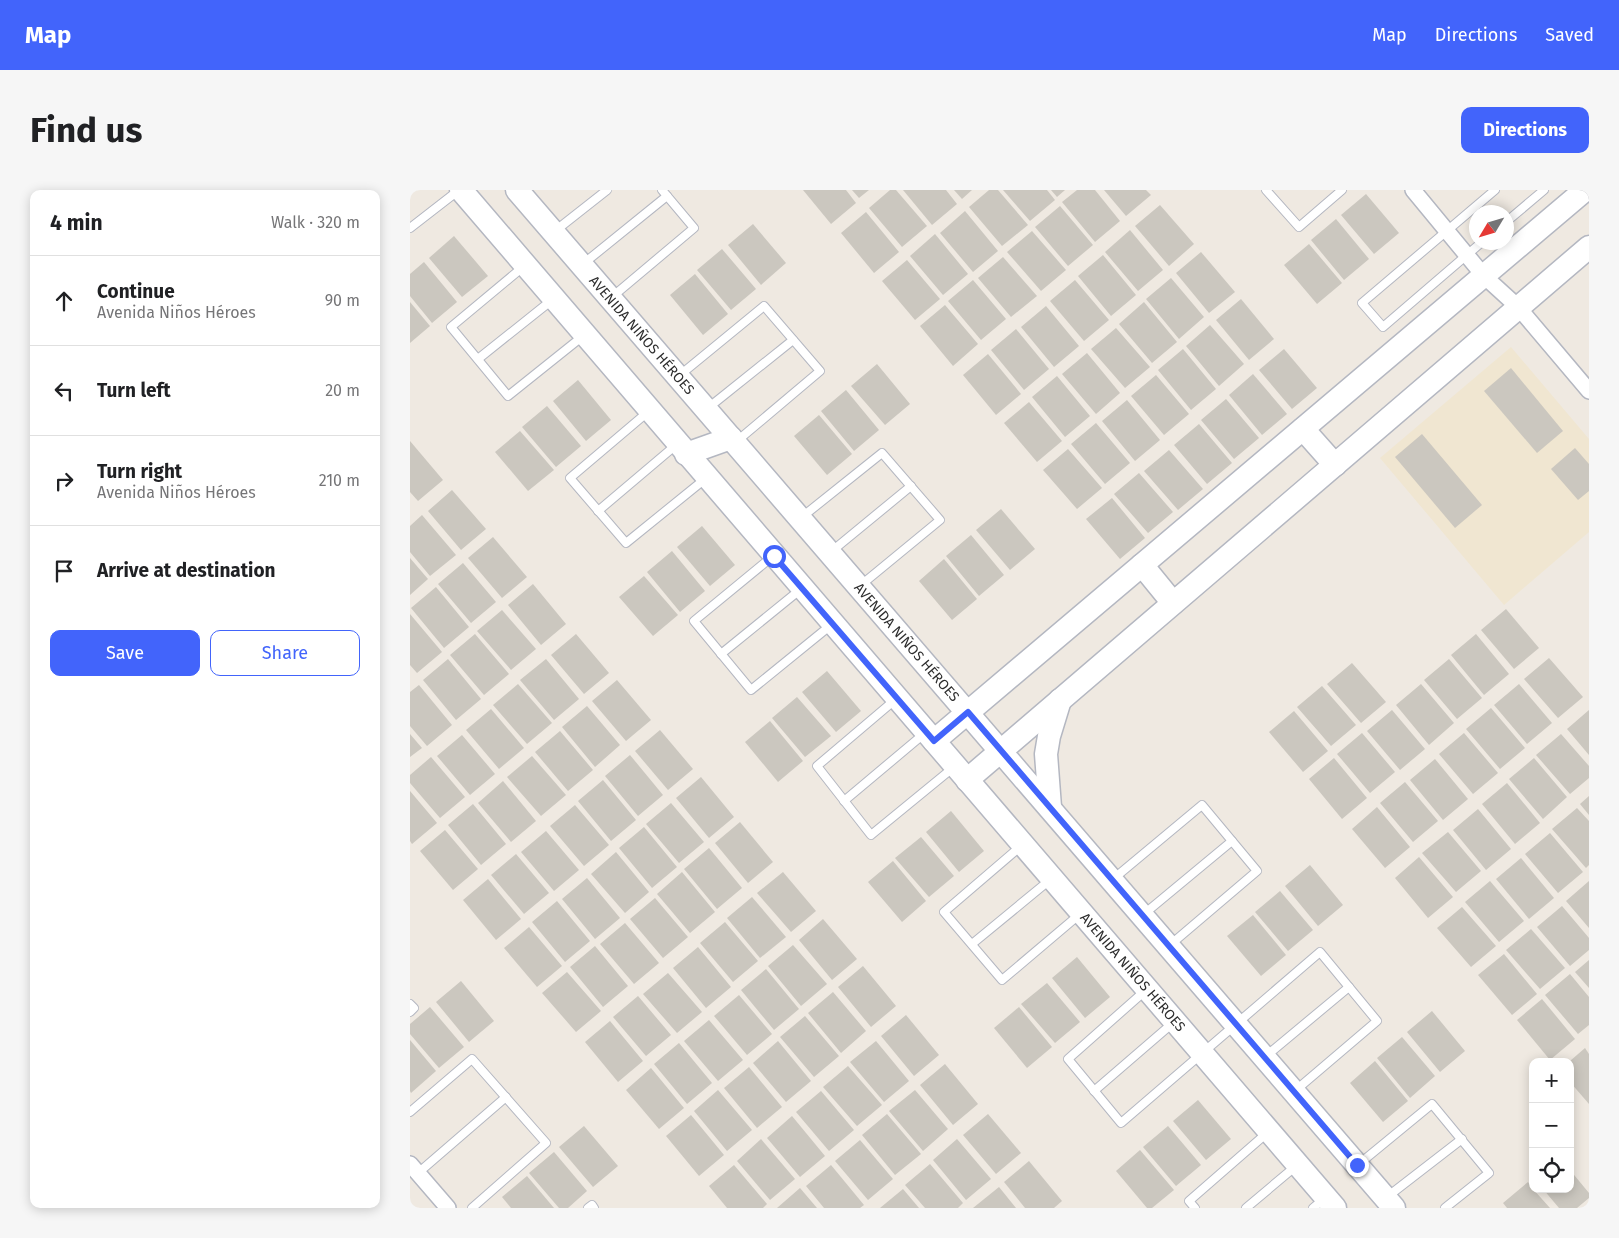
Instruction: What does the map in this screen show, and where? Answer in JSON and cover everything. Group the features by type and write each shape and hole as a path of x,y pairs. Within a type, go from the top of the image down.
{"main road":[{"name":"AVENIDA NIÑOS HÉROES","path":"460,190 1298,1164 1325,1204"},
{"name":"AVENIDA NIÑOS HÉROES","path":"517,190 1390,1203"},
{"path":"930,737 968,712 1585,190"},
{"path":"962,773 1002,751 1589,247"},
{"path":"1303,429 1334,465"},
{"path":"682,449 733,440"},
{"path":"1142,565 1173,603"},
{"path":"1050,807 1046,754 1049,736 1060,700"}],"street":[{"path":"1412,190 1484,276 1518,307 1589,390"},
{"path":"414,1168 448,1208"}],"lane":[{"path":"410,228 460,190"},
{"path":"554,232 607,190"},
{"path":"1269,191 1299,227 1342,190"},
{"path":"1473,250 1382,327 1362,303 1495,190"},
{"path":"1514,215 1544,190"},
{"path":"582,265 665,193 694,228 611,298"},
{"path":"526,265 451,328 508,396 584,334"},
{"path":"478,359 554,298"},
{"path":"678,376 764,306 820,371 733,440"},
{"path":"707,410 793,340"},
{"path":"650,411 570,478 626,543 706,477"},
{"path":"598,511 682,449"},
{"path":"800,518 882,453 940,520 860,586"},
{"path":"831,553 911,486"},
{"path":"774,556 694,621 751,690 833,623"},
{"path":"721,654 802,588"},
{"path":"897,698 817,766 871,835 962,773"},
{"path":"844,801 930,737"},
{"path":"1112,880 1202,805 1257,872 1169,946"},
{"path":"1142,915 1232,840"},
{"path":"1023,844 944,912 1002,980 1082,913"},
{"path":"972,944 1052,878"},
{"path":"1147,989 1068,1059 1121,1123 1320,952 1377,1021 1294,1092"},
{"path":"1264,1057 1349,987"},
{"path":"410,1004 414,1008 410,1012"},
{"path":"1094,1091 1175,1021"},
{"path":"410,1112 472,1059 546,1143 472,1208"},
{"path":"414,1168 506,1097"},
{"path":"1357,1165 1432,1104 1489,1173 1445,1208"},
{"path":"1195,1208 1188,1201 1269,1131"},
{"path":"1390,1203 1462,1139"},
{"path":"1246,1208 1298,1164"},
{"path":"588,1208 592,1205 594,1208"}],"shaded area":[{"path":"1511,347 1589,439 1589,532 1504,605 1380,458"}],"building":[{"path":"803,190 846,190 856,203 831,224"},
{"path":"852,190 869,190 859,198"},
{"path":"890,190 896,190 927,226 902,247 869,208"},
{"path":"903,190 946,190 957,204 932,225"},
{"path":"954,190 972,190 962,199"},
{"path":"989,190 998,190 1028,225 1002,246 969,207"},
{"path":"1003,190 1047,190 1055,200 1030,221"},
{"path":"1051,190 1065,190 1057,197"},
{"path":"1077,190 1095,190 1120,221 1095,242 1062,202"},
{"path":"1104,190 1146,190 1151,195 1126,216"},
{"path":"1366,194 1399,233 1374,254 1341,215"},
{"path":"1160,205 1194,244 1169,266 1135,226"},
{"path":"1060,206 1093,245 1068,266 1035,227"},
{"path":"965,211 998,251 973,272 940,233"},
{"path":"866,212 899,252 874,273 841,233"},
{"path":"1336,219 1369,259 1344,280 1311,240"},
{"path":"753,224 786,263 761,285 728,245"},
{"path":"1130,230 1163,270 1138,291 1105,252"},
{"path":"1032,231 1066,270 1041,291 1007,252"},
{"path":"935,234 968,274 943,295 910,256"},
{"path":"454,236 488,276 462,297 429,258"},
{"path":"1309,244 1342,283 1317,304 1284,265"},
{"path":"722,249 756,289 731,310 697,270"},
{"path":"1201,252 1235,292 1209,313 1176,273"},
{"path":"1103,255 1136,295 1111,316 1078,276"},
{"path":"1003,257 1037,296 1011,317 978,278"},
{"path":"907,260 940,299 915,320 882,281"},
{"path":"424,262 457,302 432,323 410,296 410,274"},
{"path":"695,274 728,314 703,335 670,295"},
{"path":"1171,278 1204,317 1179,339 1146,299"},
{"path":"973,280 1006,319 981,340 948,301"},
{"path":"1075,280 1109,320 1084,341 1050,301"},
{"path":"1241,299 1274,339 1249,360 1216,320"},
{"path":"410,302 430,326 410,343"},
{"path":"1144,302 1177,342 1152,363 1119,324"},
{"path":"945,305 978,344 953,366 920,326"},
{"path":"1046,306 1079,346 1054,367 1021,327"},
{"path":"1210,325 1244,364 1219,386 1186,346"},
{"path":"1116,328 1150,367 1125,388 1091,349"},
{"path":"1016,329 1049,369 1024,390 991,350"},
{"path":"1183,349 1216,389 1191,410 1158,370"},
{"path":"1284,349 1317,388 1292,409 1259,370"},
{"path":"1087,353 1120,393 1096,414 1062,374"},
{"path":"988,354 1021,394 996,415 963,375"},
{"path":"877,364 910,404 885,425 851,386"},
{"path":"1511,368 1563,431 1537,453 1484,391"},
{"path":"1253,374 1287,414 1262,435 1229,395"},
{"path":"1156,375 1189,414 1164,435 1131,396"},
{"path":"1057,376 1090,416 1065,437 1032,397"},
{"path":"578,380 611,420 586,441 553,401"},
{"path":"846,390 879,430 854,451 821,411"},
{"path":"1226,399 1259,438 1234,459 1201,420"},
{"path":"1127,400 1160,440 1135,461 1102,421"},
{"path":"1029,402 1062,441 1037,462 1004,423"},
{"path":"547,406 581,446 556,467 522,427"},
{"path":"819,415 852,454 827,475 794,436"},
{"path":"1096,423 1130,463 1105,484 1071,444"},
{"path":"1199,424 1232,463 1207,484 1174,445"},
{"path":"520,431 554,470 528,491 495,452"},
{"path":"1422,434 1482,505 1455,528 1395,457"},
{"path":"410,441 443,480 418,501 410,492"},
{"path":"1575,448 1589,464 1589,491 1578,500 1551,469"},
{"path":"1068,449 1102,488 1077,509 1043,470"},
{"path":"1169,450 1203,489 1178,510 1144,471"},
{"path":"1139,473 1173,512 1148,533 1114,494"},
{"path":"452,490 486,529 461,550 428,511"},
{"path":"1112,498 1145,538 1120,559 1086,519"},
{"path":"1001,509 1035,549 1010,570 976,530"},
{"path":"422,515 456,555 430,576 410,552 410,526"},
{"path":"702,526 735,565 710,586 677,547"},
{"path":"971,535 1004,575 979,596 946,556"},
{"path":"493,537 527,577 502,598 468,558"},
{"path":"672,551 705,591 680,612 647,572"},
{"path":"410,558 428,579 410,595"},
{"path":"944,559 977,599 952,620 919,581"},
{"path":"463,563 496,602 471,623 438,584"},
{"path":"644,576 678,615 653,636 619,597"},
{"path":"533,584 566,624 541,645 508,605"},
{"path":"436,587 469,627 444,648 411,608"},
{"path":"1506,609 1539,648 1514,669 1481,630"},
{"path":"502,610 536,649 511,670 477,631"},
{"path":"410,614 442,652 417,673 410,665"},
{"path":"475,634 509,674 484,695 450,655"},
{"path":"576,634 609,673 584,694 551,655"},
{"path":"1476,634 1509,674 1484,695 1451,655"},
{"path":"1549,658 1583,697 1558,718 1524,679"},
{"path":"448,659 481,699 456,720 423,680"},
{"path":"546,659 579,699 554,720 520,680"},
{"path":"1449,659 1482,698 1457,719 1424,680"},
{"path":"1352,663 1386,702 1361,723 1327,684"},
{"path":"827,671 861,711 836,732 802,692"},
{"path":"617,680 651,720 626,741 592,701"},
{"path":"518,684 552,723 527,744 493,705"},
{"path":"1421,684 1454,723 1429,745 1396,705"},
{"path":"1519,684 1552,723 1527,744 1494,705"},
{"path":"419,685 452,725 427,746 410,726 410,692"},
{"path":"1322,686 1356,725 1331,746 1297,707"},
{"path":"797,697 831,736 805,757 772,718"},
{"path":"587,706 620,745 595,767 562,727"},
{"path":"1491,708 1525,748 1500,769 1466,729"},
{"path":"491,709 524,748 499,769 466,730"},
{"path":"1392,710 1425,749 1400,770 1367,731"},
{"path":"1589,710 1589,755 1567,729"},
{"path":"1294,711 1328,751 1303,772 1269,732"},
{"path":"770,721 803,761 778,782 745,742"},
{"path":"660,730 693,769 668,790 635,751"},
{"path":"560,731 593,770 568,791 535,752"},
{"path":"1362,733 1395,772 1370,793 1337,754"},
{"path":"1464,733 1498,773 1473,794 1439,754"},
{"path":"410,734 422,748 410,757"},
{"path":"1561,734 1589,766 1589,778 1570,794 1536,755"},
{"path":"462,735 495,774 470,795 437,756"},
{"path":"630,755 663,795 638,816 605,776"},
{"path":"532,756 566,795 541,816 507,777"},
{"path":"431,757 465,797 440,818 410,783 410,775"},
{"path":"1334,758 1367,798 1342,819 1309,779"},
{"path":"1534,758 1567,797 1543,819 1509,779"},
{"path":"1435,759 1468,799 1443,820 1410,780"},
{"path":"701,777 734,817 709,838 676,798"},
{"path":"603,780 636,820 611,841 578,801"},
{"path":"503,781 536,821 511,842 478,803"},
{"path":"1405,782 1438,821 1413,842 1380,803"},
{"path":"1507,783 1540,823 1515,844 1482,804"},
{"path":"410,791 437,823 412,844 410,841"},
{"path":"1589,796 1589,815 1580,804"},
{"path":"671,803 704,842 679,863 646,824"},
{"path":"473,804 506,844 481,865 448,825"},
{"path":"575,805 609,845 584,866 550,826"},
{"path":"1377,807 1410,847 1385,868 1352,829"},
{"path":"1577,808 1589,821 1589,865 1586,868 1552,829"},
{"path":"1478,809 1511,849 1486,870 1453,830"},
{"path":"951,811 984,851 959,872 926,832"},
{"path":"740,822 773,862 748,883 715,843"},
{"path":"644,827 677,867 652,888 619,848"},
{"path":"445,830 478,869 453,890 420,851"},
{"path":"546,831 579,870 554,891 521,852"},
{"path":"1448,832 1481,871 1456,892 1422,853"},
{"path":"1550,833 1583,872 1558,893 1525,854"},
{"path":"921,837 954,876 929,897 895,858"},
{"path":"709,848 742,888 717,909 684,869"},
{"path":"616,852 649,892 625,913 591,874"},
{"path":"516,854 549,893 524,914 491,875"},
{"path":"1419,857 1453,897 1428,918 1395,878"},
{"path":"1521,858 1554,898 1529,919 1496,879"},
{"path":"893,861 926,901 902,922 868,882"},
{"path":"1310,865 1343,905 1318,926 1285,886"},
{"path":"682,872 715,912 690,933 657,894"},
{"path":"783,872 816,911 791,932 757,893"},
{"path":"587,878 620,918 595,939 562,899"},
{"path":"488,879 521,919 496,940 463,900"},
{"path":"1490,881 1524,921 1499,942 1465,902"},
{"path":"1589,881 1589,928 1566,901"},
{"path":"1280,891 1313,930 1288,951 1255,912"},
{"path":"752,897 786,937 760,958 727,918"},
{"path":"655,898 688,937 663,958 630,919"},
{"path":"557,901 590,941 565,962 532,922"},
{"path":"1562,906 1589,938 1589,950 1570,966 1537,927"},
{"path":"1462,907 1496,946 1471,967 1437,928"},
{"path":"1253,915 1286,955 1261,976 1227,936"},
{"path":"823,919 857,959 832,980 799,940"},
{"path":"725,922 758,961 733,982 700,943"},
{"path":"625,923 659,963 634,984 600,944"},
{"path":"529,927 562,966 537,987 504,948"},
{"path":"1531,929 1565,968 1540,989 1506,950"},
{"path":"793,945 827,984 801,1006 768,966"},
{"path":"595,946 628,986 603,1007 570,967"},
{"path":"698,947 731,987 706,1008 673,968"},
{"path":"1504,954 1537,994 1512,1015 1478,975"},
{"path":"1077,957 1110,997 1085,1018 1052,978"},
{"path":"1589,960 1589,988 1575,972"},
{"path":"863,966 896,1006 871,1027 838,987"},
{"path":"766,969 799,1009 774,1030 741,990"},
{"path":"567,972 601,1011 576,1032 542,993"},
{"path":"668,973 702,1012 677,1033 643,994"},
{"path":"1570,974 1589,997 1589,1025 1578,1034 1545,995"},
{"path":"461,981 494,1021 469,1042 436,1002"},
{"path":"1047,983 1080,1022 1055,1043 1021,1004"},
{"path":"833,992 866,1031 841,1053 808,1013"},
{"path":"739,995 772,1034 747,1055 714,1016"},
{"path":"638,996 671,1035 646,1056 613,1017"},
{"path":"1542,999 1575,1039 1552,1058 1548,1058 1517,1020"},
{"path":"430,1007 464,1047 439,1068 410,1034 410,1024"},
{"path":"1019,1007 1052,1047 1027,1068 994,1028"},
{"path":"1432,1011 1465,1051 1440,1072 1407,1032"},
{"path":"906,1015 939,1055 914,1076 881,1036"},
{"path":"805,1016 839,1056 814,1077 780,1037"},
{"path":"709,1020 743,1060 718,1081 684,1041"},
{"path":"610,1021 643,1061 618,1082 585,1042"},
{"path":"1402,1037 1435,1076 1410,1098 1377,1058"},
{"path":"410,1040 436,1071 411,1093 410,1091"},
{"path":"778,1041 811,1081 786,1102 753,1063"},
{"path":"876,1041 909,1081 884,1102 850,1062"},
{"path":"679,1043 712,1083 687,1104 654,1064"},
{"path":"1585,1048 1589,1054 1589,1104 1574,1087 1573,1058"},
{"path":"1375,1061 1408,1101 1383,1122 1350,1083"},
{"path":"945,1064 978,1104 953,1125 920,1085"},
{"path":"848,1066 882,1105 857,1126 823,1087"},
{"path":"749,1067 782,1107 757,1128 724,1088"},
{"path":"651,1068 684,1108 659,1129 626,1090"},
{"path":"718,1090 752,1130 727,1151 694,1111"},
{"path":"915,1090 948,1129 923,1151 889,1111"},
{"path":"821,1091 854,1130 829,1151 796,1112"},
{"path":"1198,1100 1231,1139 1206,1160 1173,1121"},
{"path":"887,1114 921,1154 895,1175 862,1135"},
{"path":"988,1114 1021,1153 996,1174 963,1135"},
{"path":"691,1115 724,1155 699,1176 666,1136"},
{"path":"792,1116 825,1156 800,1177 767,1138"},
{"path":"584,1126 618,1166 593,1187 559,1147"},
{"path":"1168,1126 1201,1165 1176,1186 1143,1147"},
{"path":"761,1139 795,1179 770,1200 737,1161"},
{"path":"957,1139 991,1179 966,1200 933,1160"},
{"path":"860,1140 893,1179 868,1200 835,1161"},
{"path":"1140,1150 1174,1190 1152,1208 1147,1208 1116,1171"},
{"path":"554,1152 587,1191 568,1208 559,1208 529,1173"},
{"path":"1029,1161 1062,1201 1054,1208 1025,1208 1004,1182"},
{"path":"930,1164 963,1203 958,1208 925,1208 905,1185"},
{"path":"734,1165 767,1204 763,1208 727,1208 709,1186"},
{"path":"831,1165 864,1205 860,1208 824,1208 806,1186"},
{"path":"1574,1175 1589,1193 1589,1198 1577,1208 1559,1208 1546,1193 1574,1193"},
{"path":"527,1176 554,1208 511,1208 502,1197"},
{"path":"1528,1182 1529,1193 1537,1193 1550,1208 1507,1208 1503,1203"},
{"path":"999,1187 1016,1208 973,1208"},
{"path":"800,1188 817,1208 777,1208"},
{"path":"903,1189 919,1208 880,1208"}],"route":[{"path":"774,556 934,741 968,712 1357,1165"}]}
